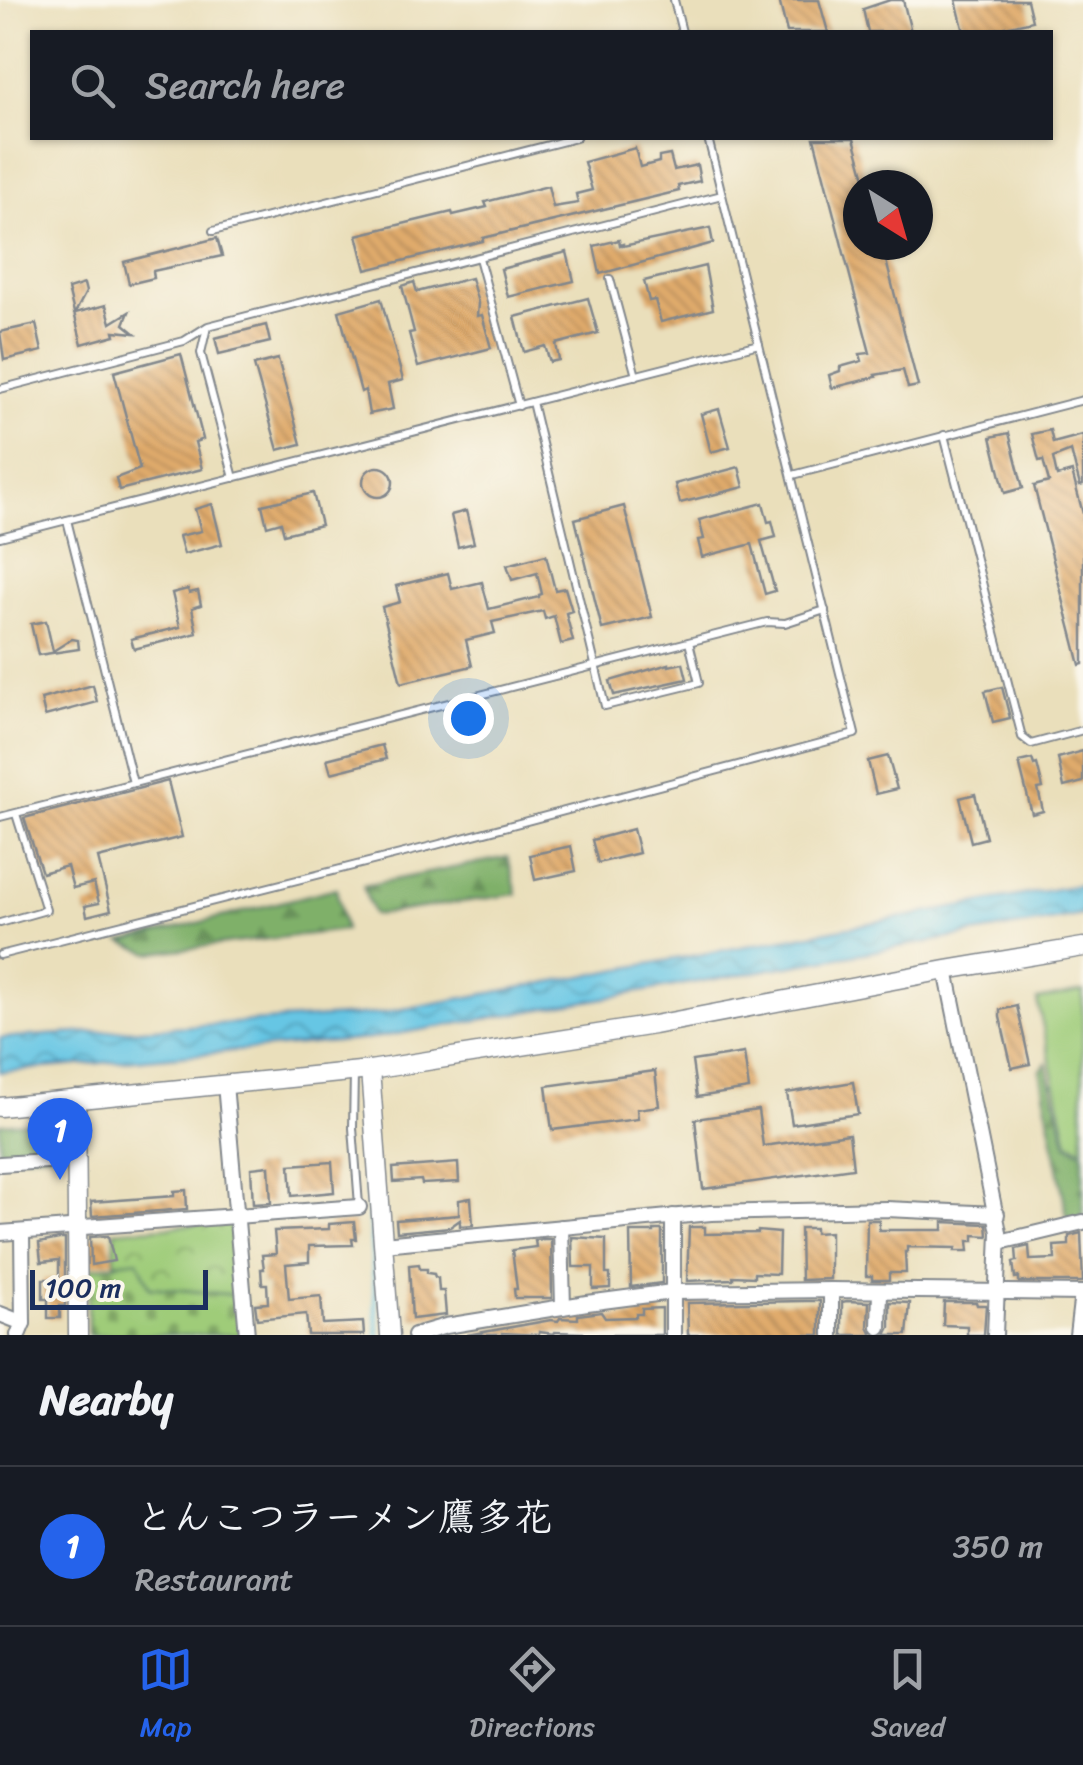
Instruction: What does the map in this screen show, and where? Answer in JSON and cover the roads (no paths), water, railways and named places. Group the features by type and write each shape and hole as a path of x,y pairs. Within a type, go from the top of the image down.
{"street":[{"path":"0,1106 362,1071 654,1025 1083,947"},
{"path":"946,970 1000,1242 995,1335"},
{"path":"362,1071 390,1335"},
{"path":"225,1084 246,1335"},
{"path":"76,1099 78,1335"},
{"path":"0,1164 76,1159"},
{"path":"0,1234 359,1207"},
{"path":"383,1244 711,1213 886,1209 996,1214"},
{"path":"673,1216 673,1335"},
{"path":"1000,1242 1083,1222"},
{"path":"561,1227 563,1306"},
{"path":"21,1329 22,1232"},
{"path":"831,1290 831,1335"},
{"path":"415,1335 563,1306 672,1292 831,1290 1083,1293 1077,1335"},
{"path":"879,1328 880,1290"},
{"path":"0,1314 21,1329"}],"lane":[{"path":"674,0 682,30"},
{"path":"213,231 568,140"},
{"path":"0,955 855,734 708,140"},
{"path":"0,388 184,341 208,326 722,194"},
{"path":"479,258 519,406"},
{"path":"610,279 636,376"},
{"path":"208,326 201,353 234,478"},
{"path":"0,537 758,344"},
{"path":"793,475 1083,400"},
{"path":"532,402 606,706 698,683 689,642"},
{"path":"944,435 1022,736 1031,744 1083,730"},
{"path":"67,520 133,783"},
{"path":"0,817 766,622 784,624 825,610"},
{"path":"0,923 46,910 16,813"},
{"path":"359,1207 353,1128 362,1071"}],"water":[{"path":"1083,884 1083,915 368,1039 0,1072 0,1038 376,1014"}],"waterway":[{"path":"360,1094 378,1335"}],"place":[{"name":"とんこつラーメン鷹多花","path":"60,1180"}]}
